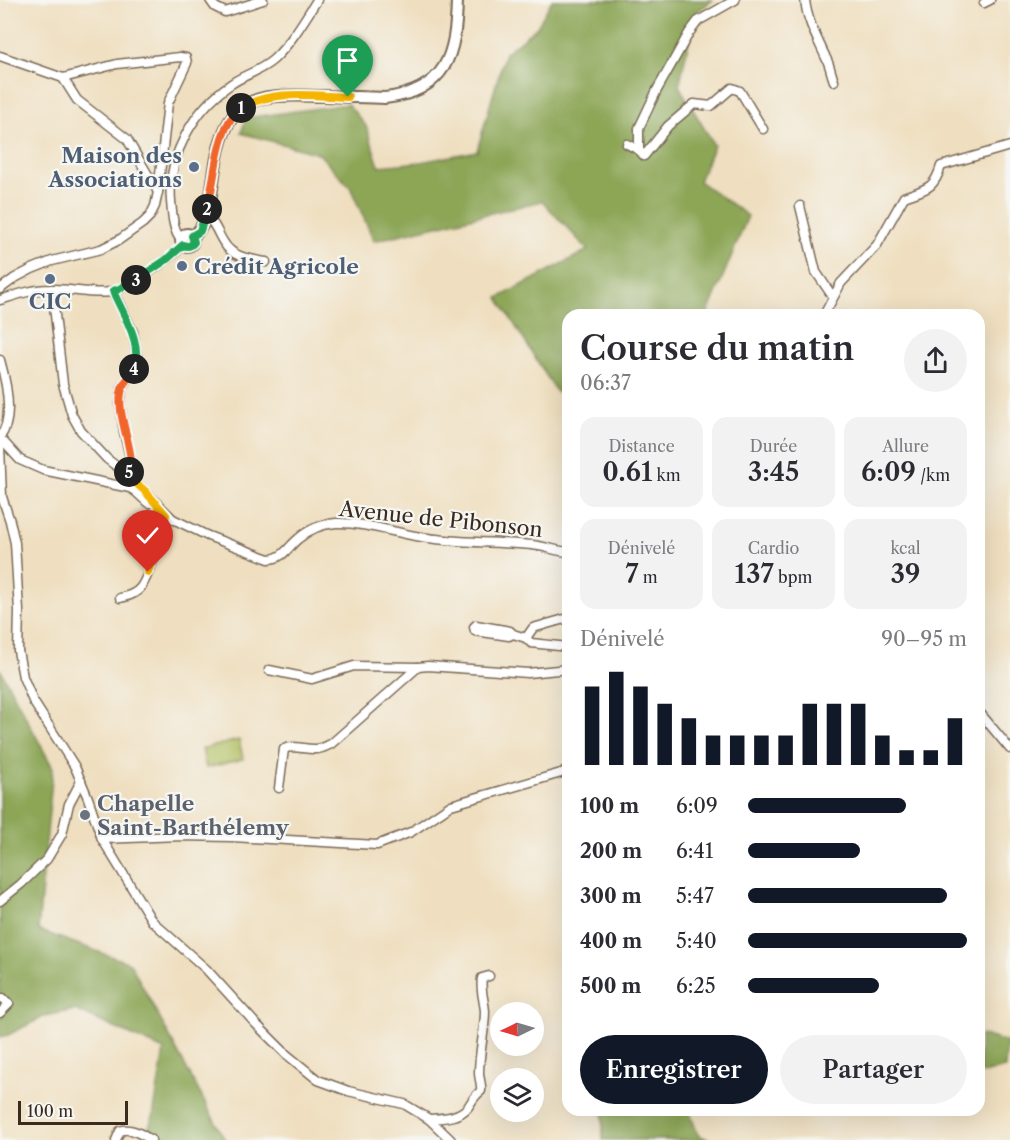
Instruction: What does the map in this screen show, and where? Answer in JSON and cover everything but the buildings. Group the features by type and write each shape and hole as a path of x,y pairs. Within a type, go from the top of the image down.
{"main road":[{"path":"185,239 200,231 206,216 222,137 229,121 238,110 249,103 279,95 385,98 415,92 436,76 451,54 457,0"}],"street":[{"path":"210,0 215,7 225,12 263,0"},
{"path":"0,300 34,290 113,291 128,285 166,260 185,239 174,221 170,186 181,143 191,125 224,89 233,82 263,68 275,58 317,0"},
{"path":"639,150 639,128 689,33 698,21 735,0"},
{"path":"805,0 812,27 834,81"},
{"path":"0,56 63,78 117,64 180,57 186,58 187,63 168,103 158,192 150,216 119,240 101,249 52,261 15,278 0,289"},
{"path":"63,78 77,100 128,139 158,192"},
{"path":"627,144 639,150 644,156 668,126 694,104 711,105 732,88 740,91 763,129"},
{"path":"827,309 841,284 877,245 904,197 926,189 937,180 941,166 1010,146"},
{"path":"800,206 816,272 833,297"},
{"path":"206,216 213,222 224,245 240,257 266,262"},
{"name":"Avenue de Pibonson","path":"52,289 63,384 72,415 81,431 106,459 145,491 166,515 173,519 208,536 269,559 281,557 307,532 326,524 336,523 359,524 435,539 536,545 562,551"},
{"path":"113,291 133,332 137,357 135,367 122,388 120,404 132,465 128,476"},
{"path":"0,360 7,383 8,420 0,438 20,460 43,470 122,486 136,492 148,503 155,503"},
{"path":"0,447 2,497 15,543 19,611 18,651 23,677 33,701 75,767 102,839 152,921 206,969 286,1054 318,1080 348,1091 404,1104 429,1119 451,1140"},
{"path":"120,598 140,589 149,569 166,515"},
{"path":"526,638 533,627 562,620"},
{"path":"513,634 526,638 531,643 562,646"},
{"path":"269,670 312,679 354,666 428,666 528,673 562,670"},
{"path":"279,788 284,749 288,746 315,749 331,744 418,667"},
{"path":"985,719 1010,749"},
{"path":"102,839 232,837 376,845 411,832 451,804 562,773"},
{"path":"0,901 48,859 62,834 69,804 81,782"},
{"path":"429,1119 443,1118 466,1110 481,1091 479,1074 485,1019 481,982 482,978 489,976"},
{"path":"0,998 9,1004 0,1013"},
{"path":"116,1140 120,1131 126,1129 151,1140"}],"green space":[{"path":"552,0 713,0 695,13 679,86 714,145 699,181 748,216 709,309 562,309 562,392 557,393 498,298 588,250 542,201 374,241 350,187 319,154 241,133 246,118 348,104 366,126 379,166 421,162 477,151 505,53 537,27"},
{"path":"0,669 53,768 38,930 130,963 225,1140 143,1140 153,1117 164,1050 75,1010 45,1016 0,1037"},
{"path":"239,740 243,759 206,768 202,749"},
{"path":"985,1036 1007,1042 1005,1068 985,1073"},
{"path":"603,1116 691,1116 698,1135 710,1140 603,1140"}],"place":[{"name":"Maison des Associations","path":"194,167"},
{"name":"Crédit Agricole","path":"182,266"},
{"name":"CIC","path":"50,279"},
{"name":"Chapelle Saint-Barthélemy","path":"85,815"}],"route":[{"path":"148,572 166,515 128,476 132,465 120,404 122,388 135,367 137,357 133,332 113,291 128,285 166,260 183,245 192,244 194,240 192,236 200,231 206,216 222,137 229,121 238,110 249,103 279,95 348,97"}]}
